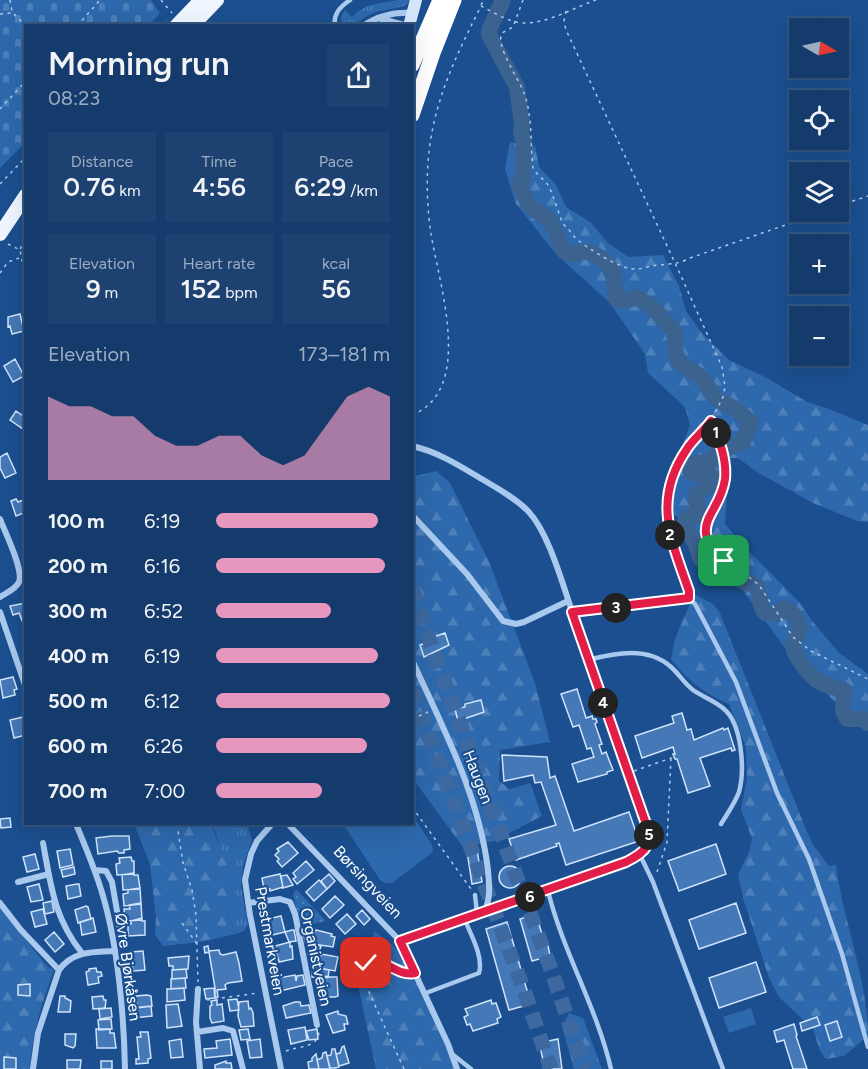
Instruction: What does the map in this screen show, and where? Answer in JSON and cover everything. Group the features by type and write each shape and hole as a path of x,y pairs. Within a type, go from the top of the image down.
{"highway":[{"path":"414,60 440,0"},
{"path":"414,109 454,0"}],"main road":[{"path":"174,19 201,0"},
{"path":"194,24 217,0"},
{"path":"4,239 24,199"}],"street":[{"path":"410,22 416,0"},
{"path":"366,24 377,17 398,12 410,22"},
{"path":"377,17 410,22"},
{"path":"414,447 430,451 453,463 528,510 537,521 545,538 574,621"},
{"path":"414,516 467,574 503,621 516,624 524,622 568,601"},
{"path":"0,519 20,577 17,585 0,597"},
{"path":"0,612 24,682"},
{"name":"Haugen","path":"414,664 470,790 478,814 490,887 489,902 484,910"},
{"name":"Øvre Bjørkåsen","path":"76,825 104,898 121,1005 125,1069"},
{"name":"Prestmarkveien","path":"271,825 257,842 251,854 245,880 281,1069"},
{"name":"Børsingveien","path":"289,825 400,941 426,993 457,1069"},
{"path":"43,843 59,917 82,953"},
{"name":"Øvre Bjørkåsen","path":"95,870 106,871 112,882 122,940"},
{"path":"18,882 49,874"},
{"name":"Organistveien","path":"248,903 286,900 293,907 317,1025"},
{"path":"0,903 21,930 59,970"},
{"path":"400,941 501,906"},
{"path":"33,1069 38,1033 59,970 70,958 82,953 114,951"},
{"path":"198,989 197,1032 200,1069"},
{"path":"197,1032 223,1028 233,1031 243,1069"}],"lane":[{"path":"335,24 338,10 350,0"},
{"path":"572,612 689,598 695,604 736,682 777,794 809,860 842,954 868,1047"},
{"path":"501,906 548,891 640,855 648,844 649,835 574,621"},
{"path":"588,660 607,655 640,653 657,657 671,667 685,684 724,709 729,715 740,742 741,778 738,793 721,824"},
{"path":"640,855 653,882 723,1069"},
{"path":"548,891 611,1069"},
{"path":"475,895 477,913"},
{"path":"426,993 479,974 481,968 479,957 464,918"},
{"path":"452,1054 471,1069"}],"path":[{"path":"10,0 12,12 24,24"},
{"path":"79,24 100,0"},
{"path":"160,0 174,19"},
{"path":"414,414 428,407 438,395 444,383 447,367 447,323 430,232 427,187 429,153 442,88 484,0"},
{"path":"524,0 516,22 510,30 500,36 505,54 525,94 530,117 533,168 547,184 563,224 576,239 619,266 638,269 662,264 676,265 794,222"},
{"path":"481,6 516,22 524,23 548,19 596,0"},
{"path":"566,11 564,21 566,30 722,367 725,387 723,398 702,434 688,446 680,459 666,510 667,523 689,591 689,598"},
{"path":"0,14 12,12"},
{"path":"0,110 24,83"},
{"path":"0,184 24,159"},
{"path":"849,202 868,196"},
{"path":"24,238 20,250 24,274"},
{"path":"4,239 20,250 24,250"},
{"path":"0,273 8,262 20,257"},
{"path":"711,421 724,456 725,479 706,522 707,539 724,561 731,563 757,582 776,610 777,616 793,637 841,667 868,679"},
{"path":"414,718 434,708"},
{"path":"627,773 673,757 667,842 653,882"},
{"path":"414,810 475,895"},
{"path":"177,825 183,863 192,890 196,915 198,989"},
{"path":"182,923 198,944"},
{"path":"404,1069 363,972 366,963 379,962 388,964 402,974 415,973"},
{"path":"197,1001 254,994"},
{"path":"278,1054 315,1043 319,1035 317,1025"}],"green space":[{"path":"0,0 151,0 160,13 150,24 24,24 24,144 0,168"},
{"path":"411,0 405,6 376,12 355,24 342,24 341,18 345,10 352,17 368,6"},
{"path":"510,142 535,146 539,167 556,185 566,207 590,222 608,243 628,257 663,255 679,286 686,311 700,331 729,360 767,378 807,402 868,425 868,522 857,521 813,503 757,472 738,458 729,458 725,524 799,602 839,653 868,674 868,728 837,704 819,686 784,647 742,589 704,555 696,538 683,520 663,508 667,488 690,425 685,407 648,373 645,354 610,303 556,254 516,204 505,169"},
{"path":"436,471 450,483 490,564 535,683 550,742 500,750 499,781 510,789 530,783 542,816 494,841 463,847 414,780 414,476"},
{"path":"694,594 713,604 720,613 813,845 829,866 836,865 860,972 868,1036 844,1056 826,1059 820,1051 813,1029 779,997 769,978 743,898 738,874 749,852 752,839 741,809 747,779 746,747 729,704 697,686 671,659 675,639"},
{"path":"414,818 432,845 433,852 392,883 380,880 344,825 414,825"},
{"path":"134,825 211,825 227,865 232,898 228,915 236,934 200,942 163,946 155,935 156,918 150,864"},
{"path":"212,825 247,825 252,840 243,866 241,886 248,924 244,931 236,934 228,914 232,898 216,833"},
{"path":"296,889 326,921 305,926 299,924 293,894"},
{"path":"0,908 47,966 54,970 38,1018 30,1069 0,1069"},
{"path":"374,931 396,948 410,967 431,1010 454,1069 376,1069 358,985 360,968 373,949"},
{"path":"751,1008 756,1024 729,1033 723,1017"},
{"path":"569,1013 583,1018 602,1069 574,1069 562,1027"}],"building":[{"path":"20,314 24,331 12,334 10,326 8,327 8,317"},
{"path":"15,359 24,376 13,382 4,366"},
{"path":"16,411 24,417 24,430 10,420"},
{"path":"7,453 16,473 5,478 0,468 0,457"},
{"path":"24,500 24,513 16,516 11,501"},
{"path":"24,603 24,626 19,613 13,615 10,606"},
{"path":"445,633 449,645 424,657 420,645 429,642 428,639"},
{"path":"13,677 17,689 14,690 15,695 3,698 0,680"},
{"path":"577,689 586,718 592,716 596,719 595,724 602,744 599,745 602,754 606,752 613,770 607,774 578,782 572,764 594,757 591,748 587,749 579,725 573,727 561,694"},
{"path":"481,700 484,712 458,721 455,709"},
{"path":"682,713 687,730 691,729 694,740 728,728 735,750 732,751 731,748 700,758 710,786 688,793 677,759 673,754 675,754 673,747 642,758 635,736 674,723 672,716"},
{"path":"23,717 24,736 14,738 10,720"},
{"path":"502,755 547,757 550,778 555,776 574,831 629,812 639,841 566,865 559,843 556,844 557,846 516,860 509,839 556,825 541,782 535,783 533,775 504,781"},
{"path":"10,818 11,827 1,828 0,819"},
{"path":"129,836 130,849 124,850 124,853 117,851 98,854 96,838"},
{"path":"288,842 298,853 282,867 275,855 279,851 277,849"},
{"path":"716,844 726,874 679,891 668,861"},
{"path":"70,849 73,865 60,868 57,851"},
{"path":"477,849 482,882 472,884 467,851"},
{"path":"35,854 39,869 27,872 23,857"},
{"path":"131,857 134,861 134,874 117,875 116,864 120,863 119,858"},
{"path":"306,861 314,870 297,884 293,879 296,877 293,873"},
{"path":"510,866 518,869 521,877 518,885 510,888 502,885 499,877 502,869"},
{"path":"74,867 75,874 63,877 61,870"},
{"path":"134,873 138,875 140,889 123,890 122,875"},
{"path":"280,874 283,887 270,891 270,889 264,890 262,878"},
{"path":"329,874 335,881 327,889 321,881"},
{"path":"287,875 293,885 283,888 281,876"},
{"path":"319,880 327,889 314,901 306,892"},
{"path":"39,884 43,900 31,902 27,887"},
{"path":"79,884 81,896 68,899 66,886"},
{"path":"140,888 141,904 124,906 123,894 128,893 128,890"},
{"path":"335,896 344,905 330,918 322,909"},
{"path":"52,901 54,912 45,914 43,903"},
{"path":"141,903 142,920 125,921 124,909 130,909 129,905"},
{"path":"736,903 746,933 699,949 689,920"},
{"path":"86,906 91,919 78,923 75,910"},
{"path":"43,909 47,924 35,927 31,912"},
{"path":"362,910 370,919 364,925 356,916"},
{"path":"347,914 356,924 345,934 336,924"},
{"path":"536,914 544,941 547,940 550,956 532,961 520,919"},
{"path":"281,916 285,932 272,935 268,919"},
{"path":"93,918 96,932 82,935 80,922"},
{"path":"142,918 142,921 145,921 145,935 128,936 128,924"},
{"path":"507,922 531,1004 509,1010 486,929"},
{"path":"294,930 296,941 289,942 285,932"},
{"path":"316,930 335,937 333,947 306,943 303,933 310,932 311,936 314,936"},
{"path":"54,932 64,944 55,952 45,940"},
{"path":"290,942 293,959 279,962 275,946"},
{"path":"311,943 321,946 318,956 308,954"},
{"path":"208,946 209,951 219,950 223,955 236,952 239,963 242,981 228,983 225,985 226,989 217,990 218,997 215,997 209,952 205,953 204,947"},
{"path":"143,951 145,970 133,971 131,952"},
{"path":"321,954 338,957 335,971 319,968"},
{"path":"189,956 188,969 173,970 173,966 169,966 168,958"},
{"path":"756,962 766,992 719,1008 709,978"},
{"path":"313,967 329,970 328,977 320,975 319,978 312,977"},
{"path":"96,968 102,976 98,977 99,983 88,985 86,972"},
{"path":"186,969 187,978 172,979 172,970"},
{"path":"295,975 296,981 297,976 303,975 305,985 280,991 278,978"},
{"path":"337,977 338,996 335,997 326,997 324,978"},
{"path":"185,978 186,988 171,989 171,979"},
{"path":"30,984 30,996 18,995 18,985"},
{"path":"184,988 185,1000 167,1002 167,989"},
{"path":"214,988 215,998 206,999 204,989"},
{"path":"60,996 65,996 71,1001 70,1012 58,1012"},
{"path":"103,996 106,1000 105,1008 93,1009 92,997"},
{"path":"136,996 151,996 152,1006 137,1008"},
{"path":"237,999 239,1010 230,1011 228,1000"},
{"path":"217,1000 217,1005 222,1004 224,1021 212,1023 211,1001"},
{"path":"491,1000 492,1004 496,1003 501,1017 497,1019 498,1023 473,1031 470,1024 467,1025 464,1017 468,1015 465,1009"},
{"path":"248,1001 249,1009 251,1008 253,1013 254,1026 241,1027 238,1016 239,1002"},
{"path":"300,1002 301,1006 309,1005 311,1013 286,1018 283,1006"},
{"path":"178,1004 182,1026 167,1028 166,1005"},
{"path":"151,1006 152,1016 133,1018 132,1008"},
{"path":"111,1008 112,1017 100,1019 99,1009"},
{"path":"338,1011 338,1014 346,1016 348,1024 344,1024 345,1030 333,1033 326,1015"},
{"path":"817,1017 820,1025 802,1031 800,1023"},
{"path":"111,1019 112,1029 99,1030 98,1020"},
{"path":"837,1021 842,1037 830,1041 825,1025"},
{"path":"794,1024 807,1069 793,1069 784,1040 777,1042 774,1031"},
{"path":"305,1027 307,1040 291,1044 288,1030"},
{"path":"96,1029 110,1029 110,1033 114,1033 116,1048 97,1048"},
{"path":"248,1029 250,1039 241,1040 239,1030"},
{"path":"317,1029 318,1039 309,1040 306,1031"},
{"path":"140,1032 148,1032 151,1058 148,1059 148,1063 136,1064 136,1059 139,1059 137,1037 141,1037"},
{"path":"65,1034 76,1034 73,1048 65,1045"},
{"path":"181,1039 183,1057 171,1058 169,1041"},
{"path":"230,1039 232,1055 205,1058 204,1049 217,1048 216,1041"},
{"path":"260,1039 262,1057 250,1058 247,1041"},
{"path":"558,1039 562,1069 543,1069 545,1068 539,1043"},
{"path":"344,1046 349,1063 339,1066 336,1054 340,1053"},
{"path":"332,1049 335,1049 339,1067 330,1068 327,1056 331,1055"},
{"path":"326,1052 330,1069 319,1069 317,1060 322,1058 323,1053"},
{"path":"316,1054 319,1069 309,1069 308,1062 312,1061"},
{"path":"4,1057 16,1058 16,1069 4,1069"},
{"path":"67,1060 81,1060 80,1069 67,1069"},
{"path":"101,1061 112,1061 112,1069 101,1069"},
{"path":"226,1061 226,1063 231,1063 232,1069 215,1069 215,1065"}],"waterway":[{"path":"503,0 489,35 517,87 521,134 524,142 523,178 519,185 530,206 551,222 564,251 573,254 590,252 608,265 613,271 616,299 626,301 635,297 650,305 674,331 676,354 681,364 700,376 717,399 735,409 751,422 743,442 718,452 709,462 695,463 690,466 691,473 713,477 713,481 696,495 699,517 690,516 684,526 695,542 701,560 743,582 756,585 761,607 765,613 778,613 784,608 791,612 800,627 793,647 799,660 815,679 825,685 844,690 843,711 847,719 864,719 868,723"}],"tunnel":[{"path":"414,594 585,1069"},
{"path":"414,695 551,1069"}],"route":[{"path":"366,963 388,964 402,974 415,973 400,941 484,910 548,891 626,862 645,850 649,835 645,821 572,612 689,598 689,591 667,523 666,510 680,459 688,446 702,434 711,421 724,456 725,479 706,522 707,539 724,561"}]}
